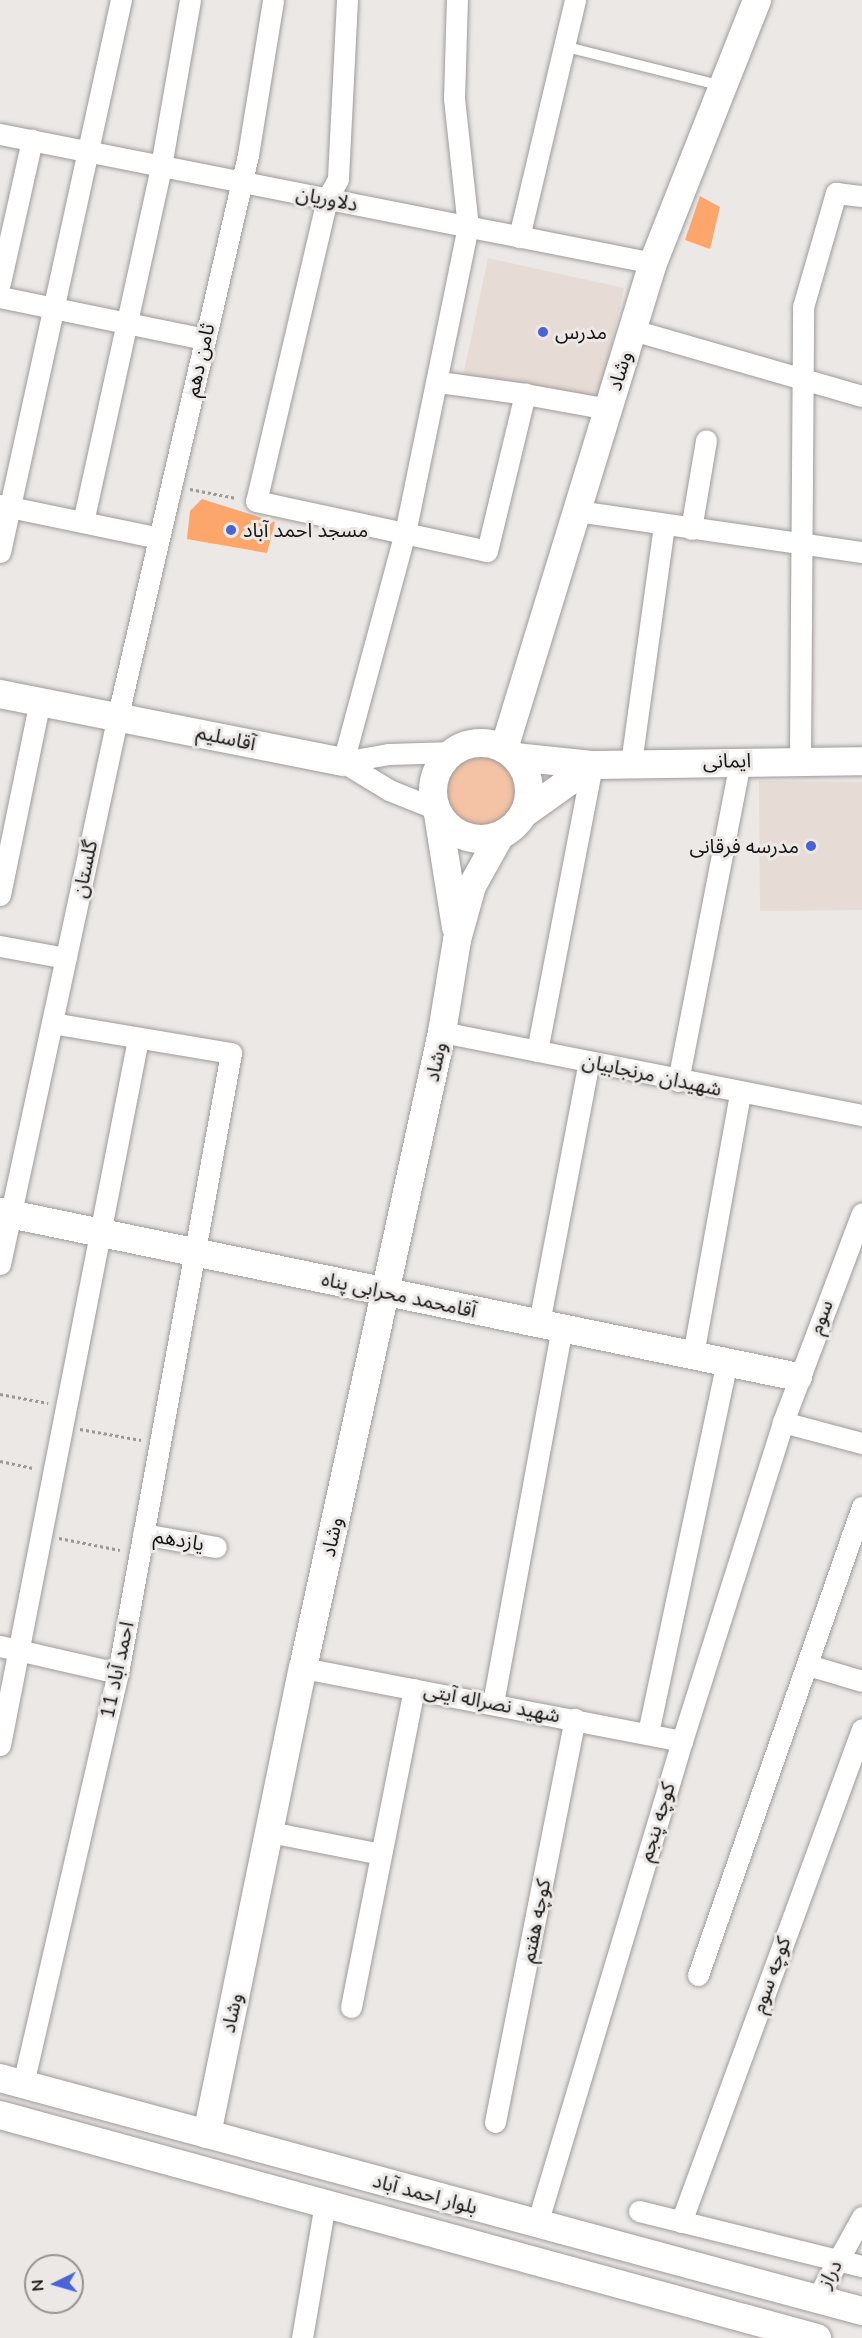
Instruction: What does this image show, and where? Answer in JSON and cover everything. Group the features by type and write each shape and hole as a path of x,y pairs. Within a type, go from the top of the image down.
{"street":[{"path":"0,552 5,506 53,309 121,0"},
{"path":"84,522 161,166 190,0"},
{"name":"ثامن دهم","path":"118,715 242,182 273,0"},
{"path":"347,0 338,179 327,199 256,501 487,551 525,394"},
{"path":"457,0 454,99 468,226 439,381 405,533 343,762 389,790 437,811 459,834 473,839 501,836"},
{"path":"519,237 575,0"},
{"name":"وشاد","path":"510,753 577,511 653,263 757,0"},
{"name":"دلاوریان","path":"0,134 653,263"},
{"path":"0,283 32,140"},
{"path":"800,759 799,545 804,379 803,307 836,193 862,196"},
{"path":"0,297 205,339"},
{"path":"633,330 862,396"},
{"path":"439,381 608,409"},
{"path":"691,529 706,440"},
{"path":"5,506 159,538"},
{"path":"577,511 799,545 862,552"},
{"path":"631,763 664,525"},
{"name":"آقاسلیم","path":"0,694 118,715 343,762 388,754 454,752"},
{"path":"0,895 40,700"},
{"name":"گلستان","path":"0,1264 5,1213 52,1023 118,715"},
{"path":"457,940 432,783 438,768 454,752 476,743 510,753 529,784 525,813"},
{"name":"ایمانی","path":"510,753 592,765 800,759 862,761"},
{"path":"678,1081 740,761"},
{"path":"457,940 472,886 501,836 525,813 592,765"},
{"path":"537,1051 592,765"},
{"name":"وشاد","path":"207,2134 303,1668 442,1032 457,940"},
{"path":"0,946 66,958"},
{"path":"0,1745 9,1648 41,1534 138,1039 52,1023"},
{"name":"شهیدان مرنجابیان","path":"442,1032 740,1094 862,1115"},
{"name":"احمد آباد 11","path":"11,2081 118,1673 231,1053 138,1039"},
{"path":"493,1703 589,1062"},
{"path":"693,1355 740,1094"},
{"name":"آقامحمد محرابی پناه","path":"5,1213 798,1377"},
{"name":"سوم","path":"783,1422 798,1377 861,1217"},
{"path":"648,1733 727,1362"},
{"path":"783,1422 862,1443"},
{"name":"کوچه پنجم","path":"537,2224 682,1741 783,1422"},
{"path":"698,1975 862,1507"},
{"name":"یازدهم","path":"141,1544 216,1547"},
{"path":"9,1648 118,1673"},
{"path":"808,1665 862,1681"},
{"name":"شهید نصراله آیتی","path":"303,1668 682,1741"},
{"path":"351,2007 414,1689"},
{"name":"کوچه هفتم","path":"495,2122 575,1719"},
{"name":"کوچه سوم","path":"681,2222 862,1729"},
{"path":"270,1832 381,1854"},
{"name":"بلوار احمد آباد","path":"11,2081 856,2310"},
{"name":"بلوار احمد آباد","path":"0,2115 817,2338"},
{"path":"302,2338 325,2204"},
{"path":"639,2211 862,2266"},
{"name":"دراز","path":"816,2300 862,2217"}],"lane":[{"path":"563,46 723,87"}],"path":[{"path":"171,486 256,501"},
{"path":"0,1394 65,1417 160,1444"},
{"path":"0,1461 54,1472"},
{"path":"41,1534 141,1544"}],"shaded area":[{"name":"مدرس","path":"488,258 624,288 598,405 463,376"},
{"path":"487,748 515,764 524,784 522,806 509,824 482,833 468,831 436,809 445,772 453,760 465,752"},
{"name":"مدرسه فرقانی","path":"759,781 862,782 862,910 760,911"}],"building":[{"path":"700,196 720,207 710,249 685,240"},
{"name":"مسجد احمد آباد","path":"202,499 275,522 267,553 187,539 190,511"}],"place":[{"name":"مدرس","path":"543,332"},
{"name":"مسجد احمد آباد","path":"231,530"},
{"name":"مدرسه فرقانی","path":"811,846"}]}
